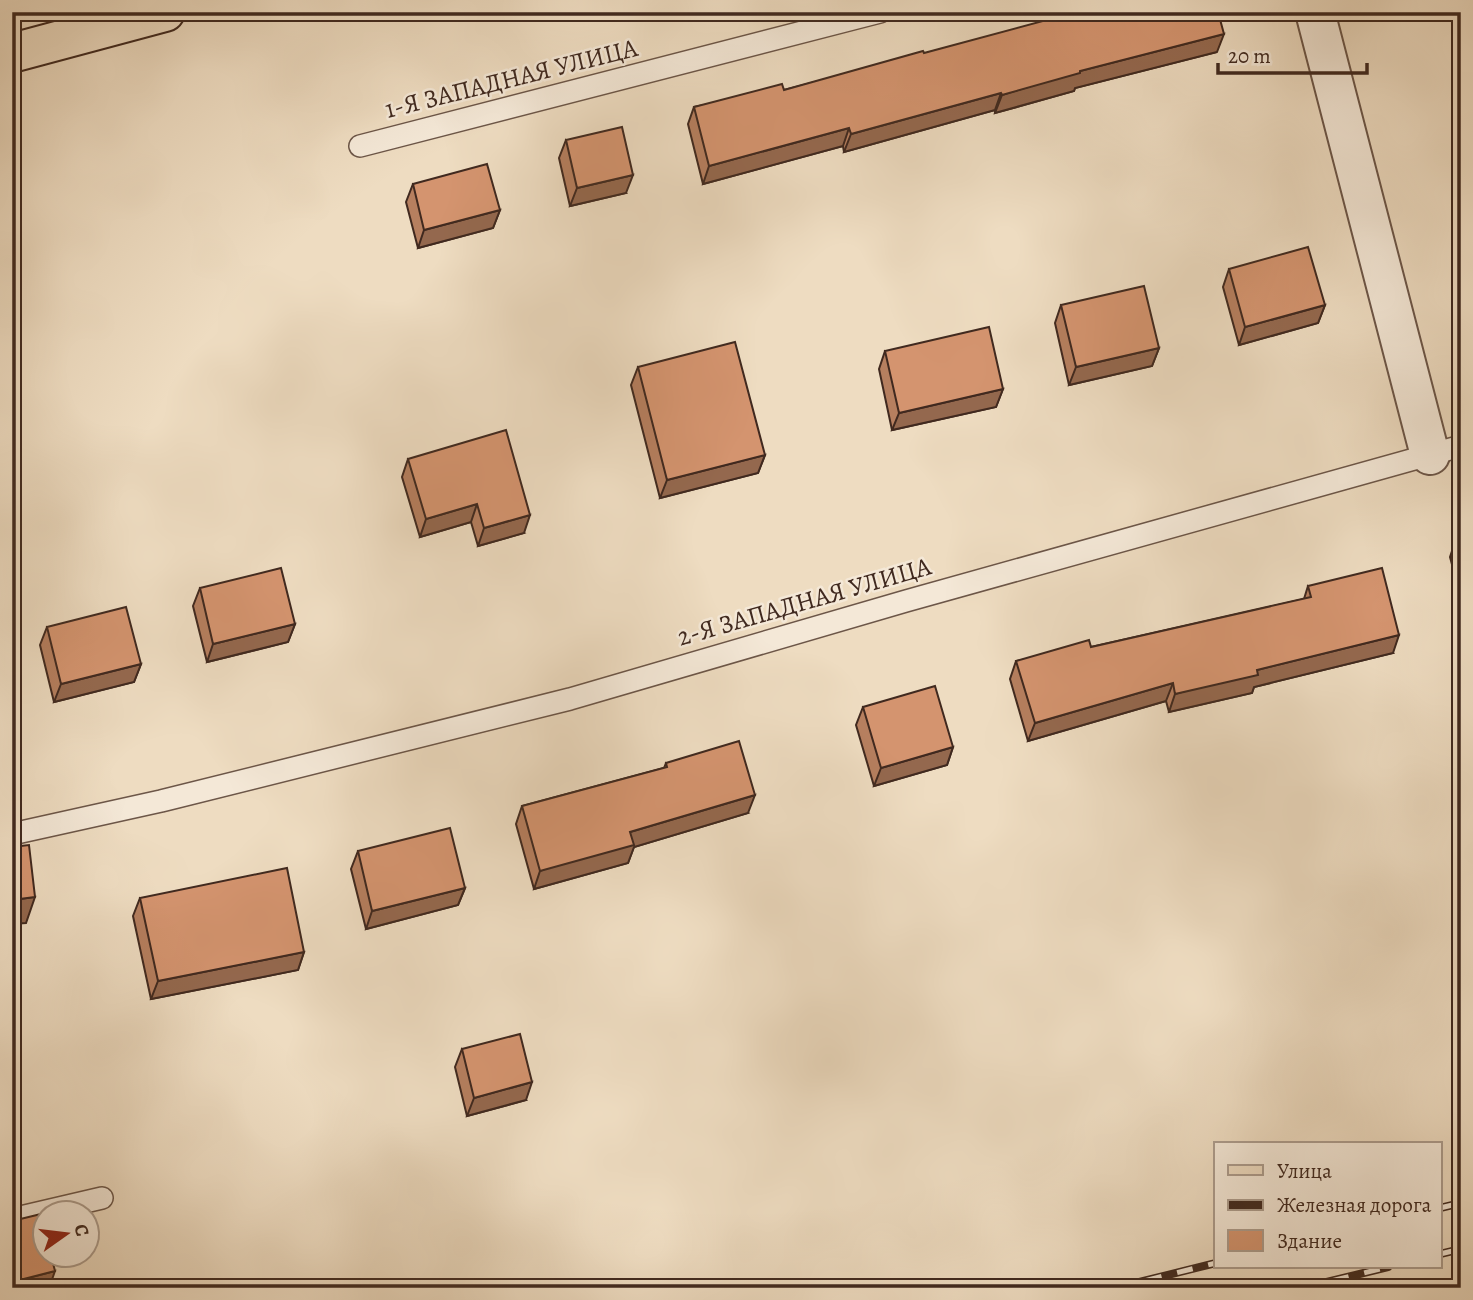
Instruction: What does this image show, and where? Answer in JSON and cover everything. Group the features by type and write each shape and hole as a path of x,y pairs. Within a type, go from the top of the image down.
{"main road":[{"path":"12,53 165,12"}],"street":[{"path":"1315,12 1445,451"}],"lane":[{"name":"1-Я ЗАПАДНАЯ УЛИЦА","path":"360,146 880,12"},
{"name":"2-Я ЗАПАДНАЯ УЛИЦА","path":"12,834 161,801 569,699 919,597 1445,451"},
{"path":"12,1219 32,1214"}],"building":[{"path":"1082,12 1218,12 1224,34 851,134 849,128 709,166 694,107 782,84 784,90 923,51 924,53"},
{"path":"622,127 633,175 577,188 566,140"},
{"path":"487,164 500,210 424,230 413,184"},
{"path":"1308,247 1325,305 1245,327 1229,269"},
{"path":"1144,286 1159,348 1076,367 1061,305"},
{"path":"989,327 1003,389 899,413 885,351"},
{"path":"735,342 765,455 667,480 638,367"},
{"path":"506,430 530,515 484,528 477,504 426,519 408,459"},
{"path":"1461,538 1461,556 1456,539"},
{"path":"281,568 295,624 213,644 200,588"},
{"path":"1382,568 1399,635 1257,670 1258,675 1175,694 1173,683 1035,723 1016,661 1089,640 1091,647 1311,597 1308,586"},
{"path":"126,607 141,664 61,684 47,627"},
{"path":"935,686 953,747 881,768 863,707"},
{"path":"739,741 755,795 630,832 634,845 540,871 522,806 667,767 666,763"},
{"path":"450,828 465,888 372,911 358,851"},
{"path":"29,845 35,897 12,900 12,847"},
{"path":"287,868 304,952 158,981 140,898"},
{"path":"520,1034 532,1082 474,1098 462,1049"},
{"path":"32,1216 32,1268 54,1268 55,1271 12,1282 12,1221"}],"railway":[{"path":"1442,1208 1461,1203"},
{"path":"1442,1254 1461,1249"},
{"path":"1115,1288 1214,1263"},
{"path":"1302,1288 1384,1268"}]}
